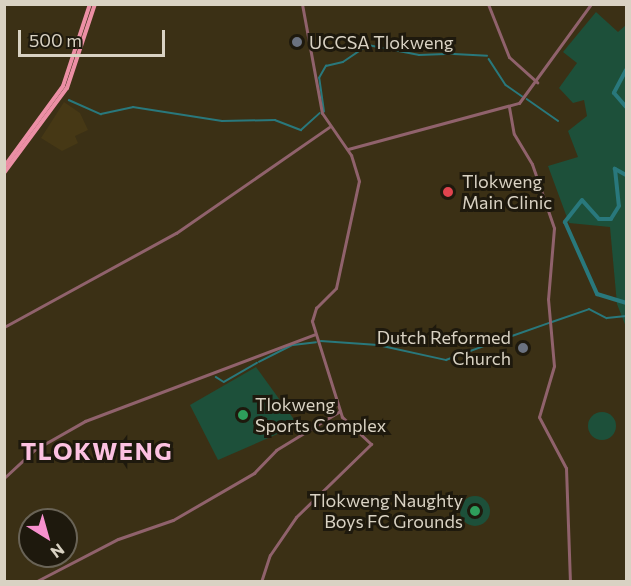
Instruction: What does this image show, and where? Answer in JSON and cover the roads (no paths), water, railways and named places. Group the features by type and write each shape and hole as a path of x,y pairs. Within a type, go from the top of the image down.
{"main road":[{"path":"4,167 63,86 90,4"},
{"path":"4,173 67,88 95,4"}],"street":[{"path":"261,582 270,555 296,517 371,444 339,411 315,334 313,314 336,288 337,263 357,195 351,155 329,127 302,4"},
{"path":"488,4 509,57 537,82"},
{"path":"348,149 422,131 441,120 509,107 524,99 591,4"},
{"path":"509,107 514,134 531,164 554,228 548,299 554,366 539,417 566,468 570,582"},
{"path":"4,327 176,233 329,127"},
{"path":"351,155 354,147"},
{"path":"4,478 34,450 85,421 315,334"},
{"path":"35,582 118,539 174,520 246,477 276,450 339,411"}],"waterway":[{"path":"324,112 319,78 326,66 343,62 368,45 419,55 452,54"},
{"path":"454,54 487,56"},
{"path":"489,59 506,85 523,97"},
{"path":"626,70 614,93 626,107"},
{"path":"527,99 558,121"},
{"path":"69,100 101,114 133,107 222,121 275,120 301,130 320,113"},
{"path":"626,175 615,169 619,206 611,219 599,219 582,200 565,222 597,294 626,303"},
{"path":"552,322 589,309 607,318 626,316"},
{"path":"498,341 549,323"},
{"path":"321,341 378,345 446,360 495,342"},
{"path":"259,362 293,345 316,342"},
{"path":"216,377 224,382 257,363"}],"place":[{"name":"UCCSA Tlokweng","path":"297,42"},
{"name":"Tlokweng Main Clinic","path":"448,192"},
{"name":"Dutch Reformed Church","path":"523,348"},
{"name":"Tlokweng Sports Complex","path":"243,415"},
{"name":"Tlokweng Naughty Boys FC Grounds","path":"475,511"}],"district":[{"name":"TLOKWENG","path":"97,451"}]}
